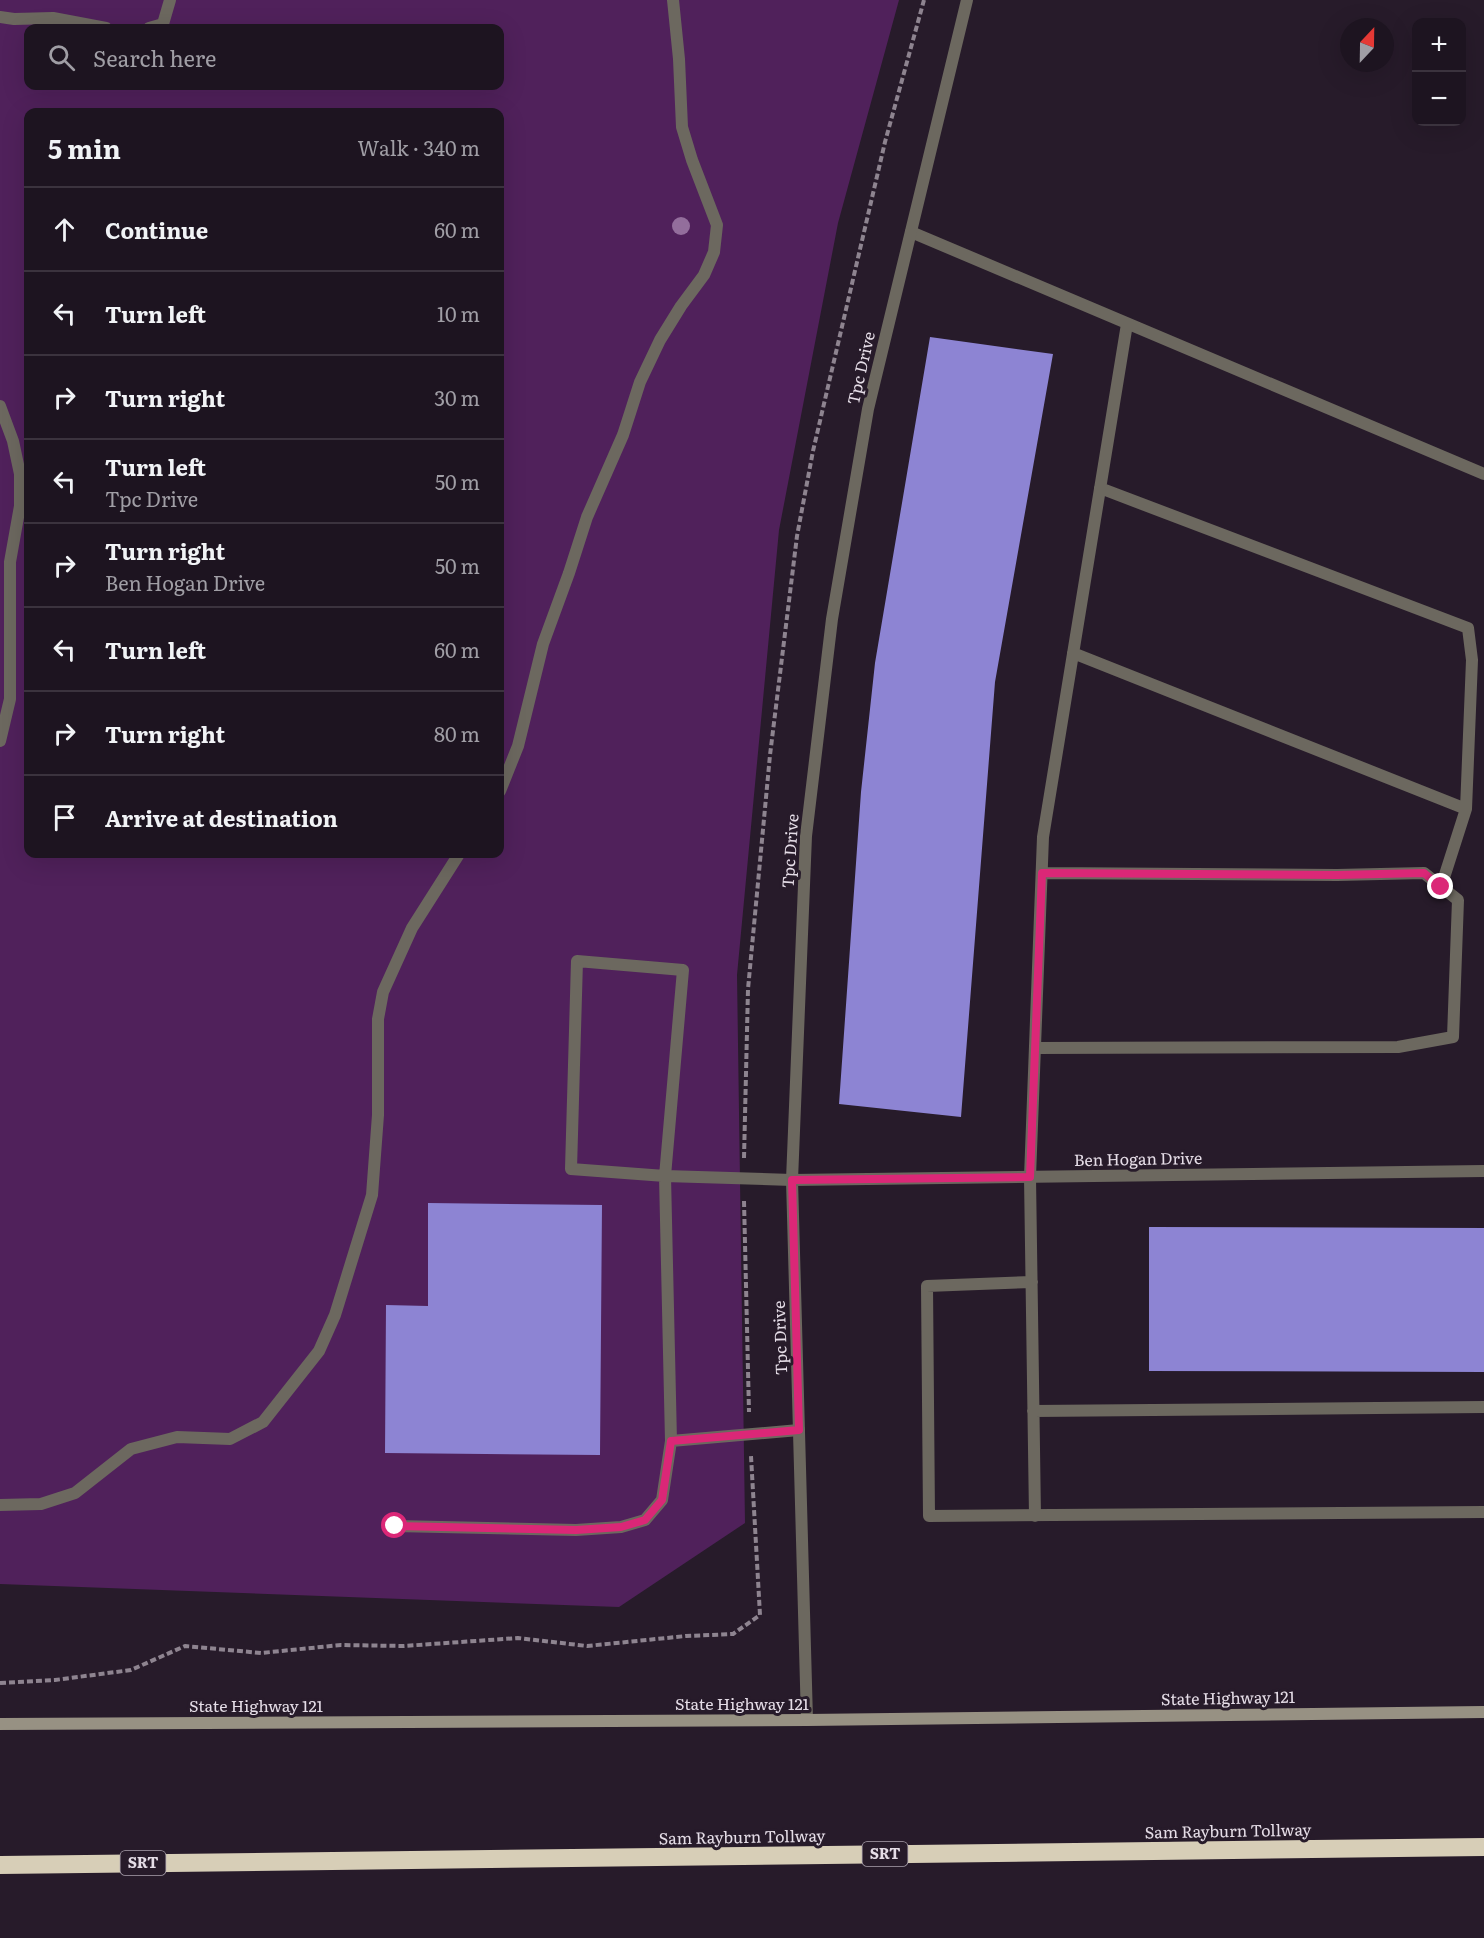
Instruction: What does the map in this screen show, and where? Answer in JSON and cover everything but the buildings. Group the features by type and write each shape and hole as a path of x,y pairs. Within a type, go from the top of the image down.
{"highway":[{"name":"Sam Rayburn Tollway","path":"0,1865 1484,1847"}],"main road":[{"name":"State Highway 121","path":"0,1724 807,1720 1484,1712"}],"street":[{"path":"163,24 170,0"},
{"path":"504,782 519,746 543,644 587,517 623,435 640,382 660,340 704,275 714,252 717,225 682,127 679,59 673,0"},
{"name":"Tpc Drive","path":"807,1720 792,1180 806,837 831,630 868,409 967,0"},
{"path":"0,17 53,18 85,24"},
{"path":"911,232 1484,474"},
{"path":"1035,1516 1030,1177 1043,837 1127,324"},
{"path":"0,406 13,441 20,474 20,506 10,562 10,699 0,741"},
{"path":"1100,488 1468,628 1472,660 1466,809 1441,887"},
{"path":"1073,653 1466,809"},
{"path":"0,1505 41,1504 75,1493 132,1449 177,1437 230,1439 263,1422 319,1351 335,1315 372,1195 378,1115 378,1019 383,992 412,928 456,858"},
{"path":"1035,1048 1398,1047 1453,1037 1458,900 1424,873 1337,875 1042,873"},
{"name":"Ben Hogan Drive","path":"665,1176 683,970 577,961 572,1169 665,1176 792,1180 1484,1171"},
{"path":"395,1526 576,1530 621,1527 645,1520 662,1500 671,1441 665,1176"},
{"path":"1032,1282 927,1286 929,1516 1484,1512"},
{"path":"1033,1412 1484,1407"},
{"path":"671,1441 799,1430"}],"shaded area":[{"path":"0,0 899,0 838,223 779,530 737,975 745,1523 619,1607 0,1584"}],"route":[{"path":"395,1526 576,1530 621,1527 645,1520 662,1500 671,1441 799,1430 792,1180 1030,1177 1042,873 1337,875 1424,873 1441,887"}]}
